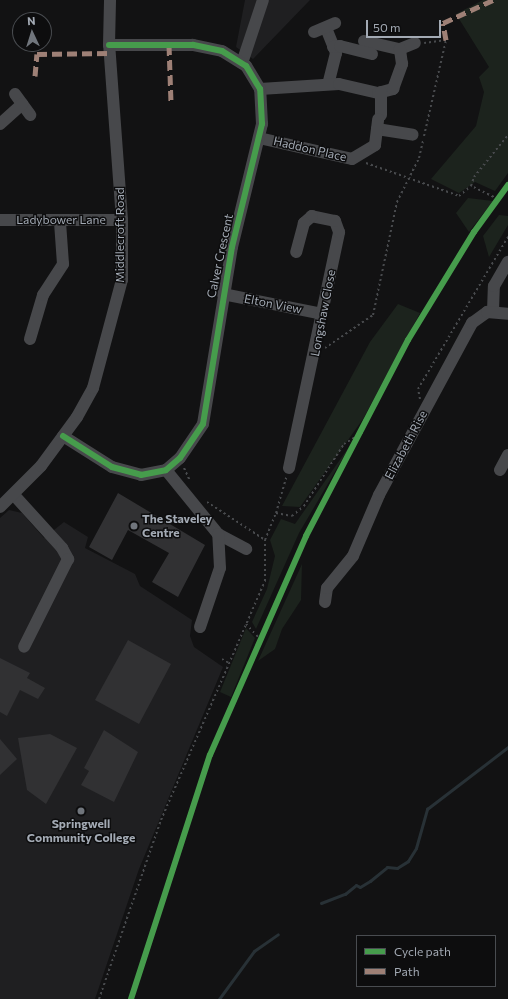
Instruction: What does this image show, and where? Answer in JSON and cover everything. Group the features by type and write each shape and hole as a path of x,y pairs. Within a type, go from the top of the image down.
{"street":[{"name":"Middlecroft Road","path":"0,507 14,495 64,436 93,388 103,360 122,280 122,220 109,45 110,0"},
{"path":"242,63 263,0"},
{"path":"325,28 336,53 328,84"},
{"path":"364,41 400,49 415,43"},
{"path":"109,45 193,45 222,51 242,63 260,89 328,84 381,92 393,89 402,64 400,49"},
{"path":"333,48 340,46 372,54"},
{"name":"Calver Crescent","path":"64,436 126,474 141,476 166,470 180,458 203,424 223,294 259,138 260,89"},
{"path":"358,154 375,145 379,121 381,92"},
{"path":"0,124 19,99 30,115"},
{"path":"379,121 413,135"},
{"name":"Haddon Place","path":"259,138 352,159 358,154"},
{"name":"Longshaw Close","path":"289,468 316,354 322,314 339,232 335,221 312,216 304,223 296,252"},
{"name":"Ladybower Lane","path":"0,220 60,222 122,220"},
{"path":"30,339 43,295 63,264 60,222"},
{"path":"508,262 494,286 493,311 508,314"},
{"name":"Elton View","path":"223,294 322,314"},
{"name":"Elizabeth Rise","path":"325,602 327,588 353,556 379,495 472,323 478,316 493,311"},
{"path":"500,470 508,455"},
{"path":"166,470 218,534 246,549"},
{"path":"14,495 62,548 68,559 24,647"},
{"path":"200,627 220,568 218,534"}],"path":[{"path":"316,354 373,315 397,202 408,177 419,158 446,40 433,41"},
{"path":"358,154 368,165 408,177 459,196 471,186 474,177 508,135"},
{"path":"471,186 496,202 505,190"},
{"path":"428,404 418,397 418,389 508,237"},
{"path":"355,446 366,425"},
{"path":"276,513 292,516 304,506 344,444 363,432"},
{"path":"180,458 192,486"},
{"path":"99,999 161,820 265,581 265,540 276,513 289,468"},
{"path":"201,497 265,540"},
{"path":"246,624 260,639"},
{"path":"257,646 263,632"},
{"path":"222,659 229,663"}],"shaded area":[{"path":"245,0 310,0 253,59 236,47"},
{"path":"483,0 508,0 508,173 495,191 475,182 459,193 431,179 476,126 484,92 479,77 489,67 456,14"},
{"path":"468,198 493,201 469,232 456,213"},
{"path":"499,215 508,216 508,225 489,257 483,236"},
{"path":"398,304 420,313 363,419 300,507 282,506 370,342"},
{"path":"353,441 299,533 256,629 252,622 267,589 275,556 270,540 281,519 295,524"},
{"name":"Springwell Community College","path":"9,510 22,513 44,538 64,522 88,537 85,548 135,574 140,586 192,620 190,636 194,647 223,667 139,869 95,999 0,999 0,518"},
{"path":"302,564 301,600 282,629 275,649 258,661"},
{"path":"246,628 255,638 231,697 220,692"}],"building":[{"path":"118,493 205,545 178,597 152,582 169,553 128,530 112,560 89,547"},
{"path":"128,640 171,664 139,724 95,700"},
{"path":"0,658 30,673 27,678 45,688 38,699 20,690 7,716 0,712"},
{"path":"104,730 138,752 114,802 81,785 89,771 84,768"},
{"path":"50,734 77,748 46,804 27,790 18,738"},
{"path":"0,739 17,759 0,775"}],"waterway":[{"path":"321,903 345,894 356,885 360,887 387,867 397,868 408,861 416,848 427,809 508,747"},
{"path":"219,999 254,951 278,934"}],"marked path":[{"path":"446,40 443,23 493,0"},
{"path":"169,45 171,102"},
{"path":"35,76 37,54 110,53"}],"cycle path":[{"path":"63,436 112,467 141,475 166,470 180,458 203,424 232,247 262,124 260,89 246,66 222,51 193,45 109,45"},
{"path":"131,999 210,755 306,536 408,340 474,232 508,185"}],"place":[{"name":"The Staveley Centre","path":"134,526"},
{"name":"Springwell Community College","path":"81,811"}]}
